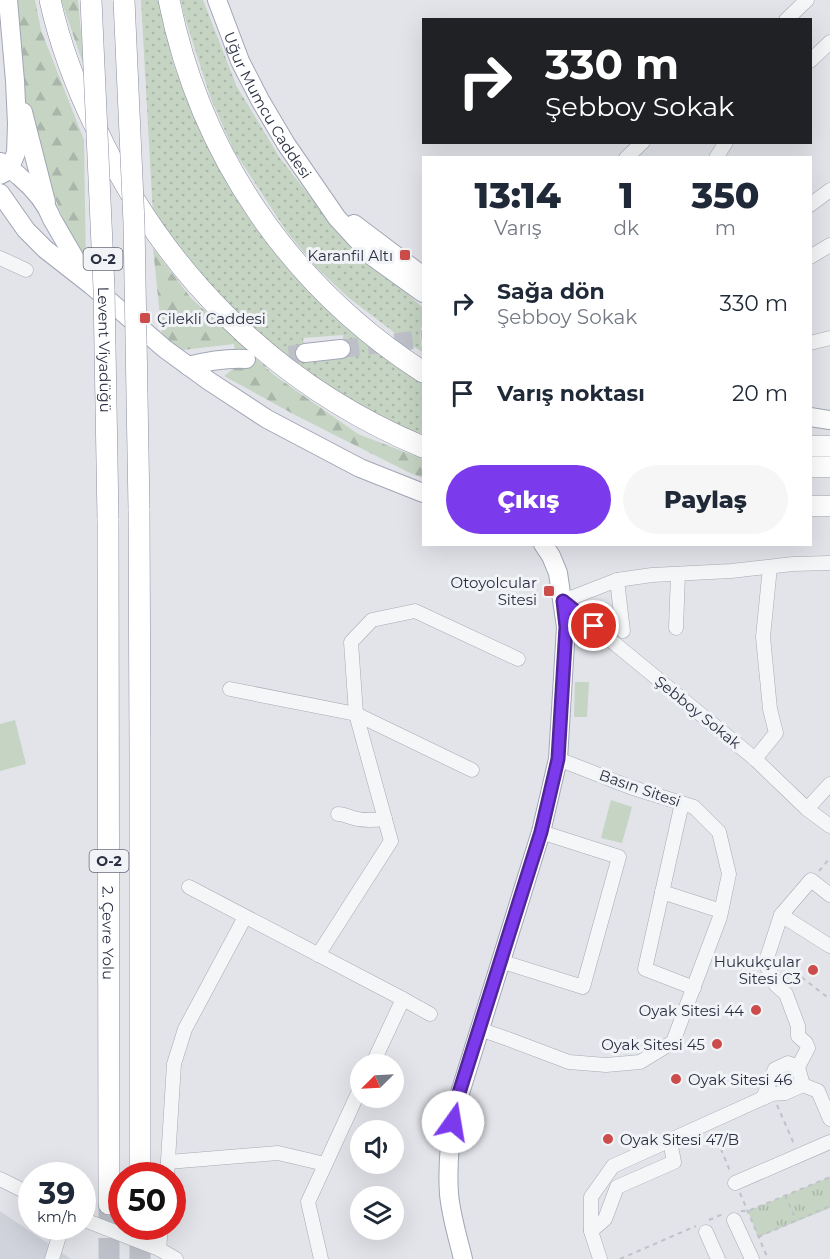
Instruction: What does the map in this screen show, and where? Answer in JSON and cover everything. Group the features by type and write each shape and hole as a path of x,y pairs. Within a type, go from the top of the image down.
{"highway":[{"path":"51,0 67,60 106,152 130,195 182,267 211,301 280,364 374,424 422,447"},
{"name":"Levent Viyadüğü","path":"91,0 104,289 108,519"},
{"name":"Levent Viyadüğü","path":"124,0 134,223 139,509"},
{"path":"169,0 196,95 231,171 252,205 276,238 324,293 373,336 422,371"},
{"path":"812,446 830,446"},
{"path":"812,467 830,467"},
{"path":"812,506 830,506"},
{"name":"2. Çevre Yolu","path":"139,509 140,1162"},
{"name":"2. Çevre Yolu","path":"108,519 109,1162"}],"main road":[{"path":"8,0 17,124 16,153 3,168 19,176 36,193 91,285"},
{"name":"Uğur Mumcu Caddesi","path":"217,0 240,61 260,100 286,144 328,205"},
{"path":"0,130 7,125 11,113 15,81"},
{"path":"1,192 31,235 43,230 50,216 15,81"},
{"path":"328,205 422,275"},
{"path":"328,205 337,218 374,257 422,292"},
{"path":"26,230 45,249 165,349 209,381 267,419 360,468 422,493"},
{"path":"305,353 341,349"},
{"path":"188,366 205,361 246,359 209,381"},
{"path":"812,416 830,414"},
{"path":"812,416 830,420"},
{"path":"463,1259 452,1216 448,1178 450,1136 455,1108 541,832 558,759 566,627 558,573 544,546"}],"street":[{"path":"788,18 807,0"},
{"path":"812,59 830,42"},
{"path":"628,156 642,144"},
{"path":"812,204 830,190"},
{"path":"812,256 830,245"},
{"path":"0,258 26,270"},
{"path":"812,342 830,338"},
{"path":"563,601 617,580 652,575 830,563"},
{"path":"755,759 776,733 770,709 762,637 770,567"},
{"path":"676,628 678,574"},
{"path":"617,580 623,632"},
{"name":"Şebboy Sokak","path":"563,601 755,759 807,809 830,826"},
{"path":"318,955 391,841 356,714 351,642 372,620 415,611 518,659"},
{"path":"230,689 356,714 472,770"},
{"name":"Basın Sitesi","path":"479,1029 569,1062 606,1065 640,1062 673,1042 722,911 729,874 719,832 694,807 630,787 558,759"},
{"path":"807,809 830,784"},
{"path":"682,803 645,969 694,988"},
{"path":"338,814 374,821 385,819"},
{"path":"500,961 583,987 619,857 541,832"},
{"path":"798,1067 814,1045 806,1043 798,1036 798,1026 786,994 776,985 765,964 781,915 811,880 830,895"},
{"path":"189,887 430,1014"},
{"path":"662,892 722,911"},
{"path":"781,915 830,946"},
{"path":"245,917 185,1029 174,1064 168,1162 278,1153 325,1164"},
{"path":"377,1054 403,999"},
{"path":"768,1096 775,1069 788,1063 798,1067"},
{"path":"798,1067 803,1085"},
{"path":"600,1259 591,1231 591,1197 613,1166 768,1096 785,1093 803,1085 824,1092 830,1119"},
{"path":"321,1259 308,1202 351,1108"},
{"path":"591,1231 605,1219 617,1187 674,1162 670,1141"},
{"path":"735,1183 830,1142"},
{"path":"0,1179 18,1188"},
{"path":"729,1217 752,1259"},
{"path":"96,1224 159,1249 176,1259"},
{"path":"706,1232 718,1259"},
{"path":"52,1259 58,1240"},
{"path":"159,1249 160,1240"}],"path":[{"path":"811,880 830,858"},
{"path":"778,960 830,999"},
{"path":"795,974 793,976 801,981 796,986"},
{"path":"768,1096 799,1155"},
{"path":"748,1211 829,1177 830,1184"},
{"path":"785,1195 796,1221"},
{"path":"768,1259 759,1237 830,1206"},
{"path":"620,1259 729,1217"}],"shaded area":[{"path":"0,1211 18,1223 18,1240 43,1240 71,1259 0,1259"}],"green space":[{"path":"10,0 35,0 41,30 84,140 86,267 66,226 47,178 25,107"},
{"path":"61,0 78,0 84,66"},
{"path":"141,0 159,0 173,63 195,120 225,176 422,378 422,434 405,429 360,406 314,377 270,345 229,307 153,215","holes":["343,335 344,358 307,363 303,338"]},
{"path":"181,0 203,0 237,87 280,158 333,226 422,307 420,330 422,351 349,298 316,267 287,232 234,151 211,99"},
{"path":"153,248 191,298 274,375 358,434 422,459 422,478 295,415 224,376 237,366 234,344 183,350 162,336"},
{"path":"575,682 589,682 587,717 574,717"},
{"path":"15,720 26,764 0,771 0,724"},
{"path":"611,800 632,807 622,843 601,838"},
{"path":"830,1177 830,1208 758,1237 748,1211"}],"tunnel":[{"path":"341,349 422,339"},
{"path":"262,358 305,353"},
{"path":"109,1240 109,1259"},
{"path":"140,1240 140,1259"}],"place":[{"name":"Karanfil Altı","path":"405,255"},
{"name":"Çilekli Caddesi","path":"145,318"},
{"name":"Otoyolcular Sitesi","path":"549,591"},
{"name":"Hukukçular Sitesi C3","path":"813,970"},
{"name":"Oyak Sitesi 44","path":"756,1010"},
{"name":"Oyak Sitesi 45","path":"717,1044"},
{"name":"Oyak Sitesi 46","path":"676,1079"},
{"name":"Oyak Sitesi 47/B","path":"608,1139"}],"route":[{"path":"453,1122 459,1093 541,832 558,759 566,627 563,601 594,626"}]}
